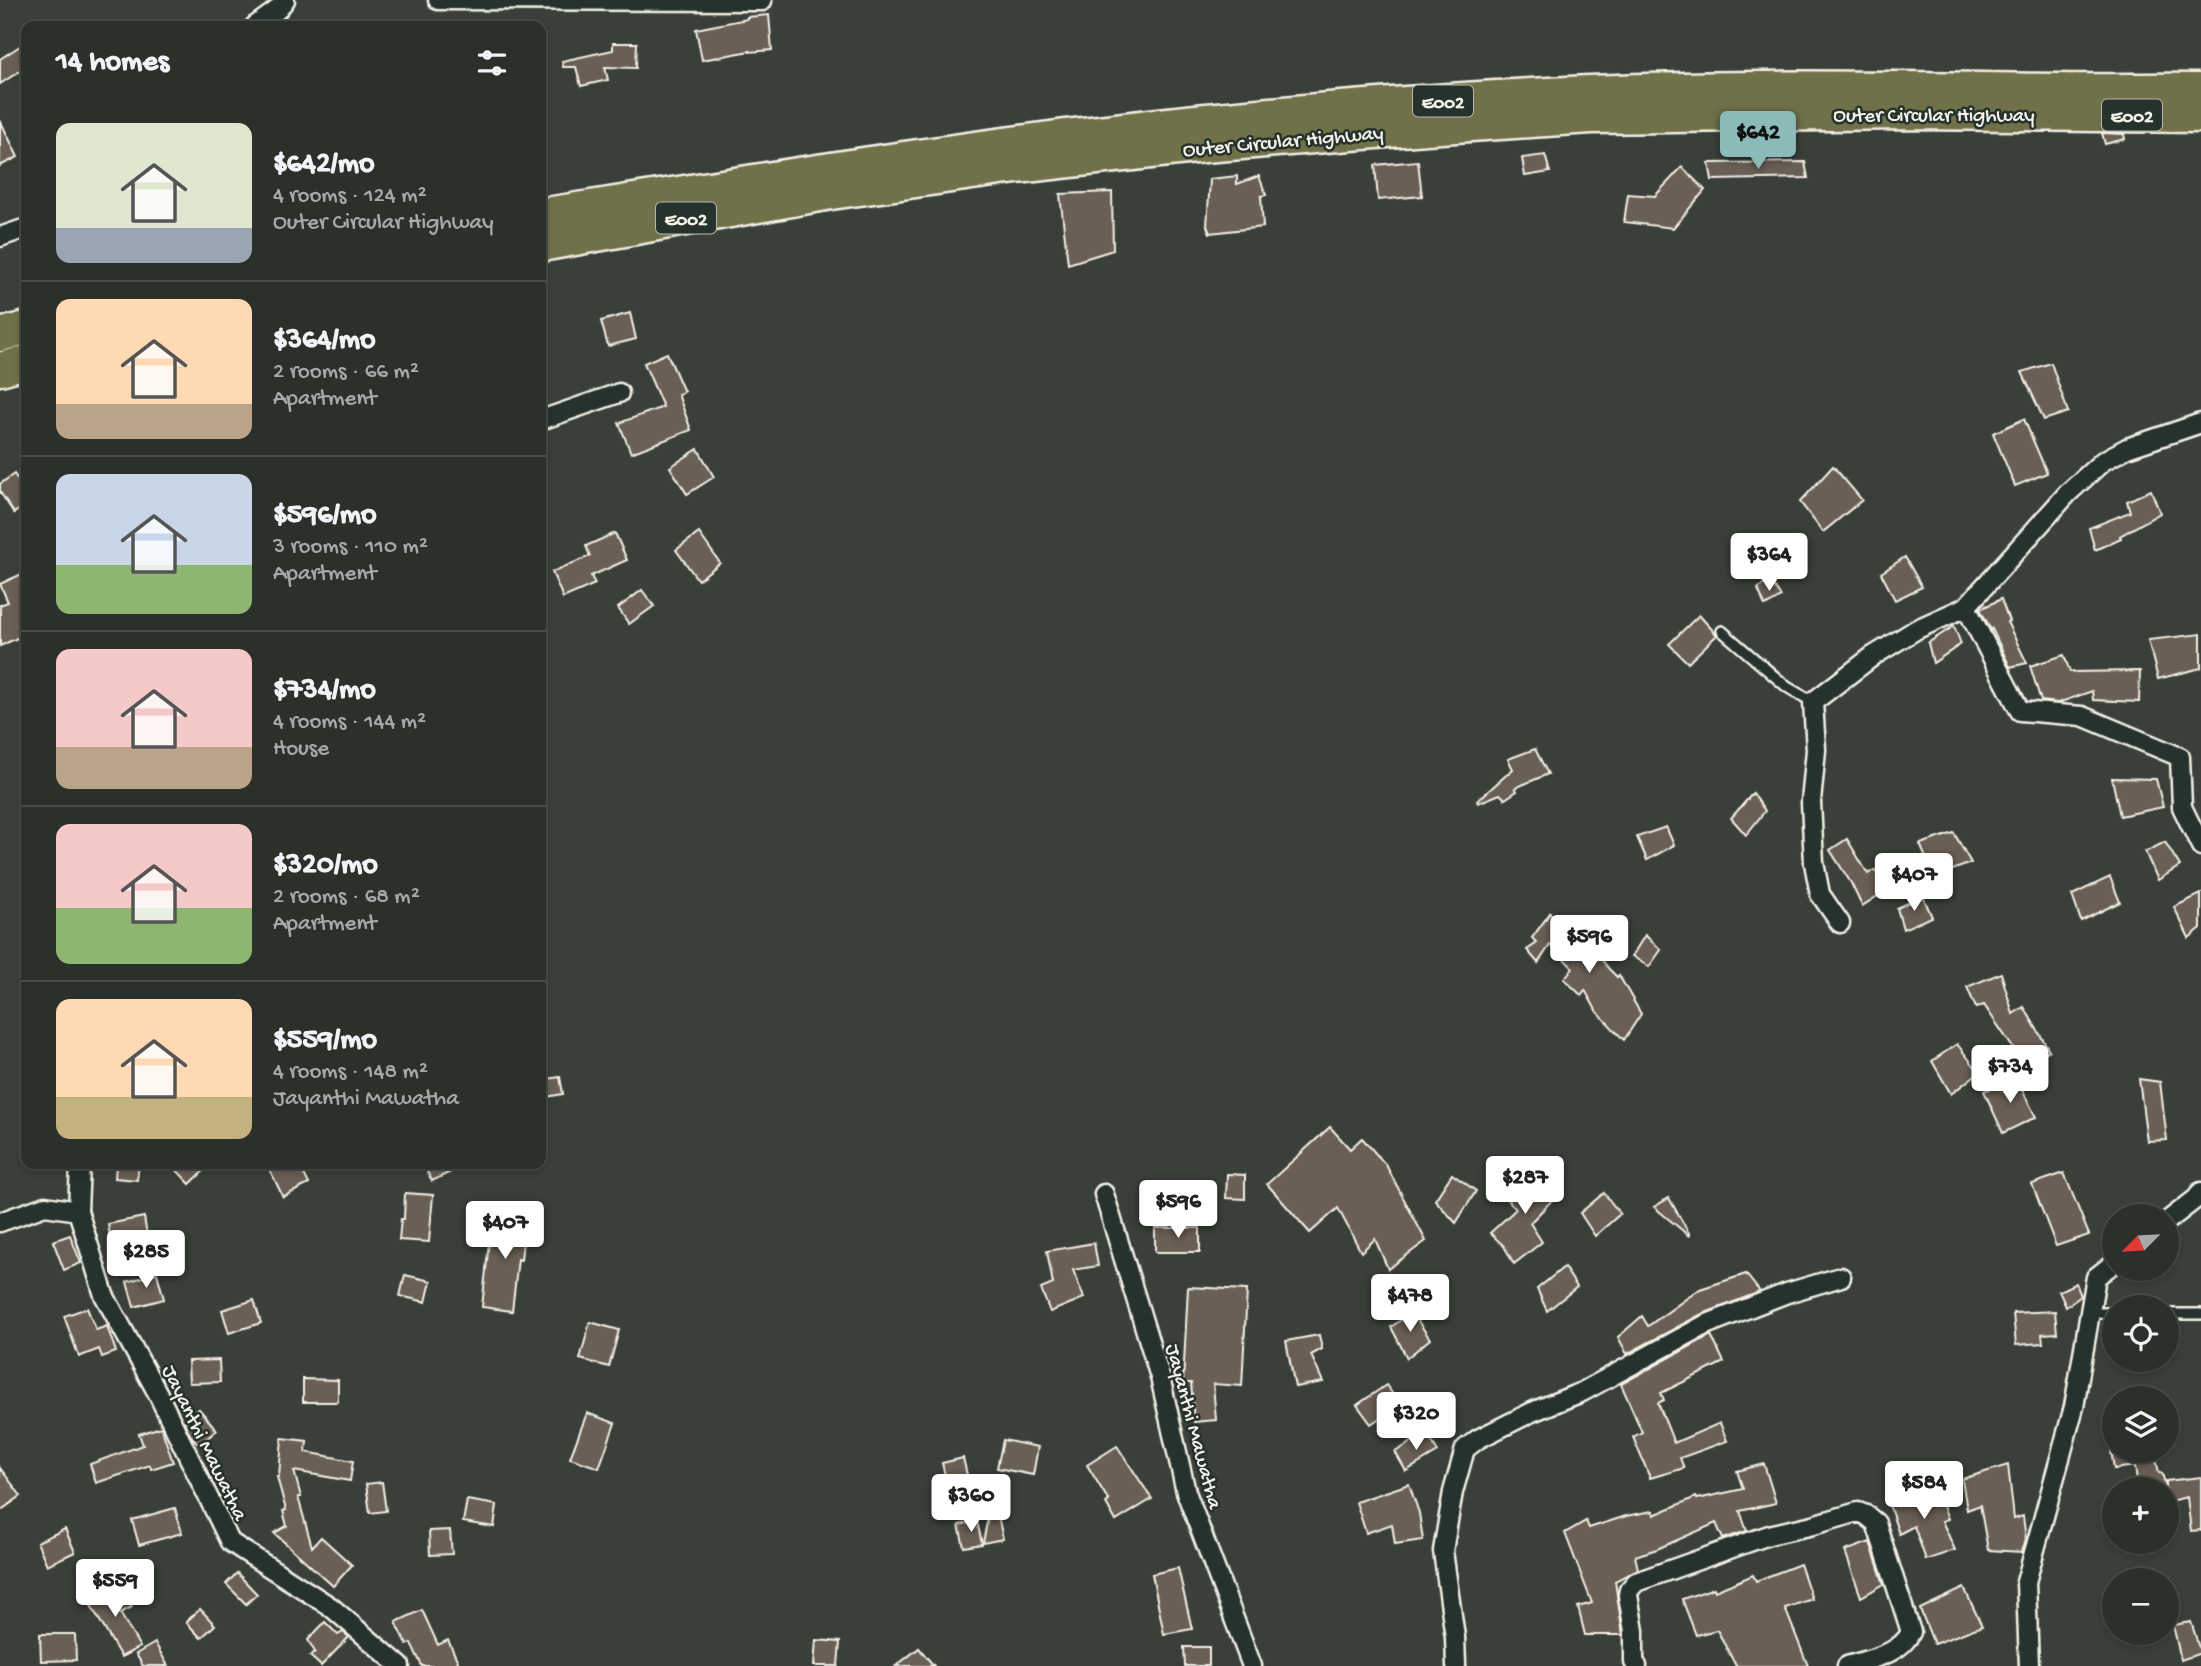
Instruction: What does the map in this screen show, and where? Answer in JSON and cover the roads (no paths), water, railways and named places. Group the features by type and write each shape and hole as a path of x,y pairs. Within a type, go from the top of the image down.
{"highway":[{"name":"Outer Circular Highway","path":"546,214 829,181 1008,168 1191,147 1426,128 1591,117 1909,113 2201,90"},
{"name":"Outer Circular Highway","path":"2063,102 2201,117"},
{"name":"Outer Circular Highway","path":"546,244 829,181"},
{"path":"0,335 21,329"},
{"path":"0,369 21,363"}],"street":[{"path":"261,21 277,10 285,0"},
{"path":"438,0 762,1"},
{"path":"0,237 21,230"},
{"path":"546,418 619,393"},
{"path":"1840,923 1820,894 1814,863 1811,802 1816,750 1813,702 1873,656 1917,629 1966,607 2068,493 2103,461 2127,448 2201,423"},
{"path":"1966,607 2020,711 2082,716 2180,757 2182,807 2201,846"},
{"name":"Jayanthi Mawatha","path":"80,1169 78,1210 104,1295 157,1392 230,1542 331,1607 400,1666"},
{"path":"2179,1212 2201,1192"},
{"name":"Jayanthi Mawatha","path":"1104,1194 1160,1377 1186,1492 1252,1666"},
{"path":"0,1222 45,1206 78,1210"},
{"path":"2029,1666 2026,1582 2074,1407 2096,1277 2102,1272"},
{"path":"1456,1666 1455,1637 1443,1551 1453,1492 1465,1449 1478,1439 1522,1417 1582,1392 1705,1325 1787,1293 1841,1277"},
{"path":"1637,1666 1634,1662 1633,1617 1628,1595 1636,1582 1769,1535 1858,1512 1867,1515 1876,1523 1911,1632 1908,1639 1886,1654 1847,1666"}],"lane":[{"path":"1722,631 1787,687 1813,702"},
{"path":"2090,1313 2102,1313"},
{"path":"2179,1314 2201,1314"}]}
